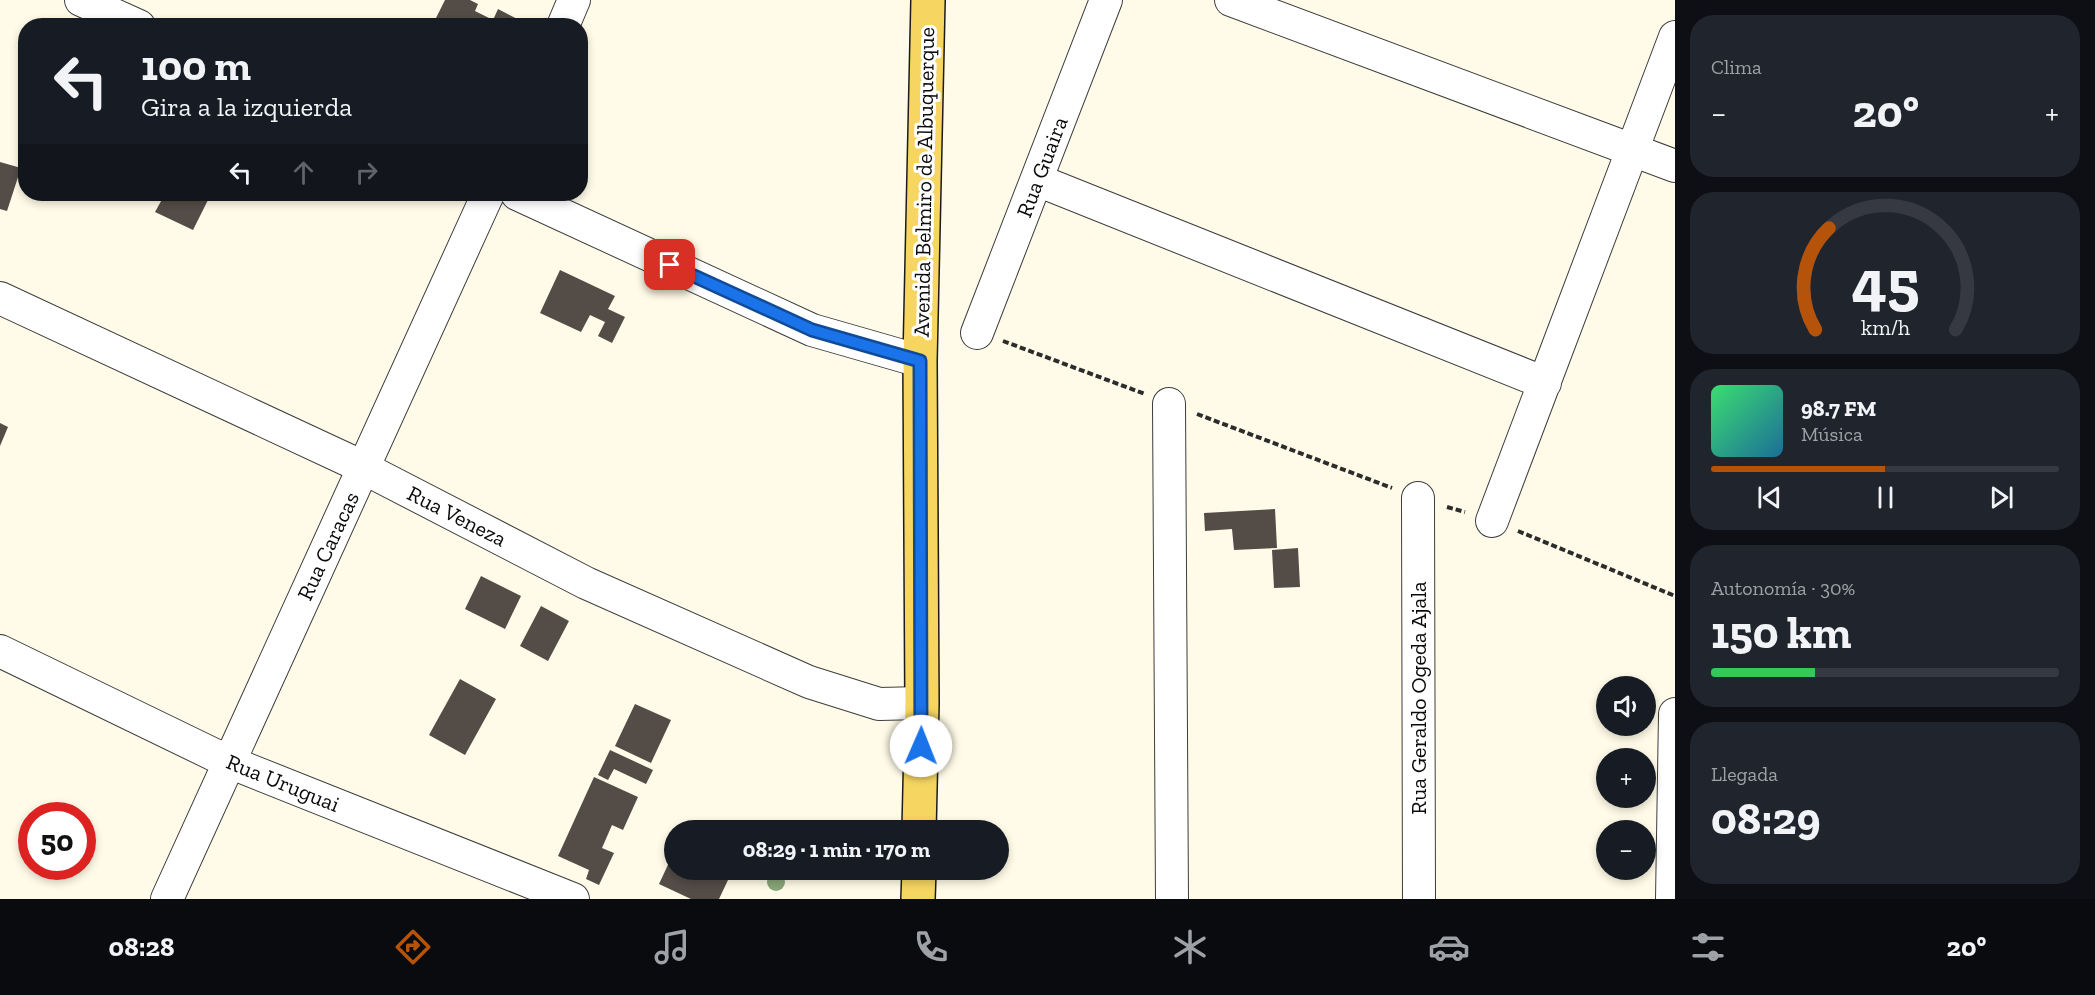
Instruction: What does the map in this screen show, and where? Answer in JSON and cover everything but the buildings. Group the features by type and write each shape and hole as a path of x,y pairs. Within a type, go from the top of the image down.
{"main road":[{"name":"Avenida Belmiro de Albuquerque","path":"920,820 922,703 920,361 928,0"},
{"path":"918,899 919,880"}],"street":[{"path":"81,0 121,18"},
{"path":"566,18 574,0"},
{"name":"Rua Guaira","path":"977,333 1106,0"},
{"path":"1231,0 1675,166"},
{"path":"1492,521 1675,37"},
{"path":"1037,180 1545,383"},
{"name":"Rua Caracas","path":"167,899 485,201"},
{"path":"531,201 812,330 920,361"},
{"name":"Rua Veneza","path":"0,298 364,468 586,583 809,682 879,704 922,703"},
{"path":"1169,404 1172,899"},
{"name":"Rua Geraldo Ogeda Ajala","path":"1418,498 1419,899"},
{"name":"Rua Uruguai","path":"0,651 229,762 573,899"},
{"path":"1672,899 1675,714"}],"path":[{"path":"977,333 996,338 1418,498 1492,521 1675,596"}],"route":[{"path":"670,265 812,330 920,361 921,746"}]}
